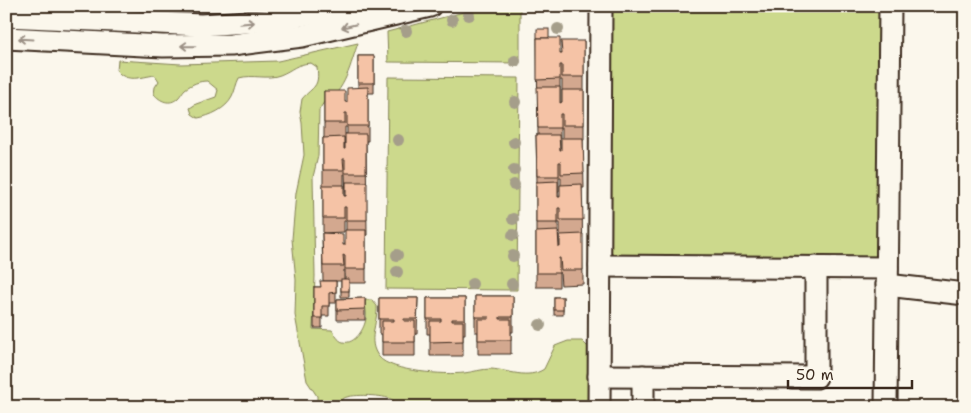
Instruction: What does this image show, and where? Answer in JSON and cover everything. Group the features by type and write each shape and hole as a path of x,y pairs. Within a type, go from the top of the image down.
{"street":[{"path":"6,16 210,24 277,20 347,6"},
{"path":"6,38 163,46 231,45 302,36 430,6"},
{"path":"599,407 601,6"},
{"path":"886,407 890,6"},
{"path":"600,266 816,267 887,276 965,294"},
{"path":"599,376 816,377 816,267"},
{"path":"643,376 643,407"}],"green space":[{"path":"487,6 520,6 520,63 388,62 387,32"},
{"path":"609,6 884,6 882,261 611,262"},
{"path":"358,43 342,85 331,98 324,102 319,110 318,156 313,177 315,276 313,329 332,330 341,341 352,341 359,335 364,326 366,316 365,302 366,300 372,300 377,306 373,345 379,357 385,362 406,369 445,373 464,373 491,369 531,374 544,369 555,346 568,341 582,341 591,350 592,407 393,407 394,401 391,399 365,395 345,398 335,407 317,407 317,396 307,381 295,315 296,280 292,239 296,193 304,155 300,112 302,99 315,86 318,74 317,67 311,63 298,66 275,76 239,78 232,97 226,105 208,116 198,118 192,114 190,108 216,97 218,90 207,81 198,82 190,86 175,100 168,102 159,99 154,94 155,87 159,81 155,75 130,78 121,75 117,71 118,60 181,64 278,61"},
{"path":"388,77 519,78 517,290 386,289"}],"building":[{"path":"537,29 549,29 549,38 537,38"},
{"path":"537,38 560,38 560,54 562,54 561,41 584,41 584,77 562,77 562,65 560,65 560,79 537,80"},
{"path":"358,56 374,56 374,83 358,83"},
{"path":"368,87 368,126 347,126 347,113 345,113 345,123 324,123 324,91 345,91 345,102 347,102 347,88"},
{"path":"537,87 560,87 560,103 562,102 562,90 584,90 584,125 562,125 562,114 560,114 560,128 538,128"},
{"path":"345,134 366,134 366,173 345,173 345,159 343,159 344,170 323,170 323,138 344,137 345,149"},
{"path":"536,135 559,135 560,150 561,138 583,138 584,173 561,174 561,162 559,162 559,176 537,176"},
{"path":"558,181 558,197 560,197 560,185 582,184 583,220 560,220 560,208 558,208 558,223 536,223 536,182"},
{"path":"346,182 367,182 367,220 346,220 346,207 344,207 344,218 323,218 323,185 344,185 344,196 346,196"},
{"path":"345,230 366,230 366,269 345,269 345,256 343,255 344,266 323,266 322,233 343,234 343,245 345,245"},
{"path":"558,231 559,247 560,235 583,234 583,270 561,270 559,258 559,273 536,273 536,232"},
{"path":"341,279 349,279 349,291 341,291"},
{"path":"320,281 336,281 336,292 329,293 329,306 322,306 322,318 314,318 314,287 321,287"},
{"path":"475,296 513,296 513,317 500,317 500,319 511,319 511,340 478,340 478,319 489,319 489,317 475,317"},
{"path":"554,297 563,297 563,310 554,310"},
{"path":"365,298 365,309 337,310 337,299"},
{"path":"379,298 418,298 417,319 404,319 404,321 415,321 415,342 382,342 382,321 394,321 394,319 379,319"},
{"path":"427,298 465,298 465,319 452,319 452,321 463,321 463,341 430,342 430,321 441,321 441,319 427,319"}]}
